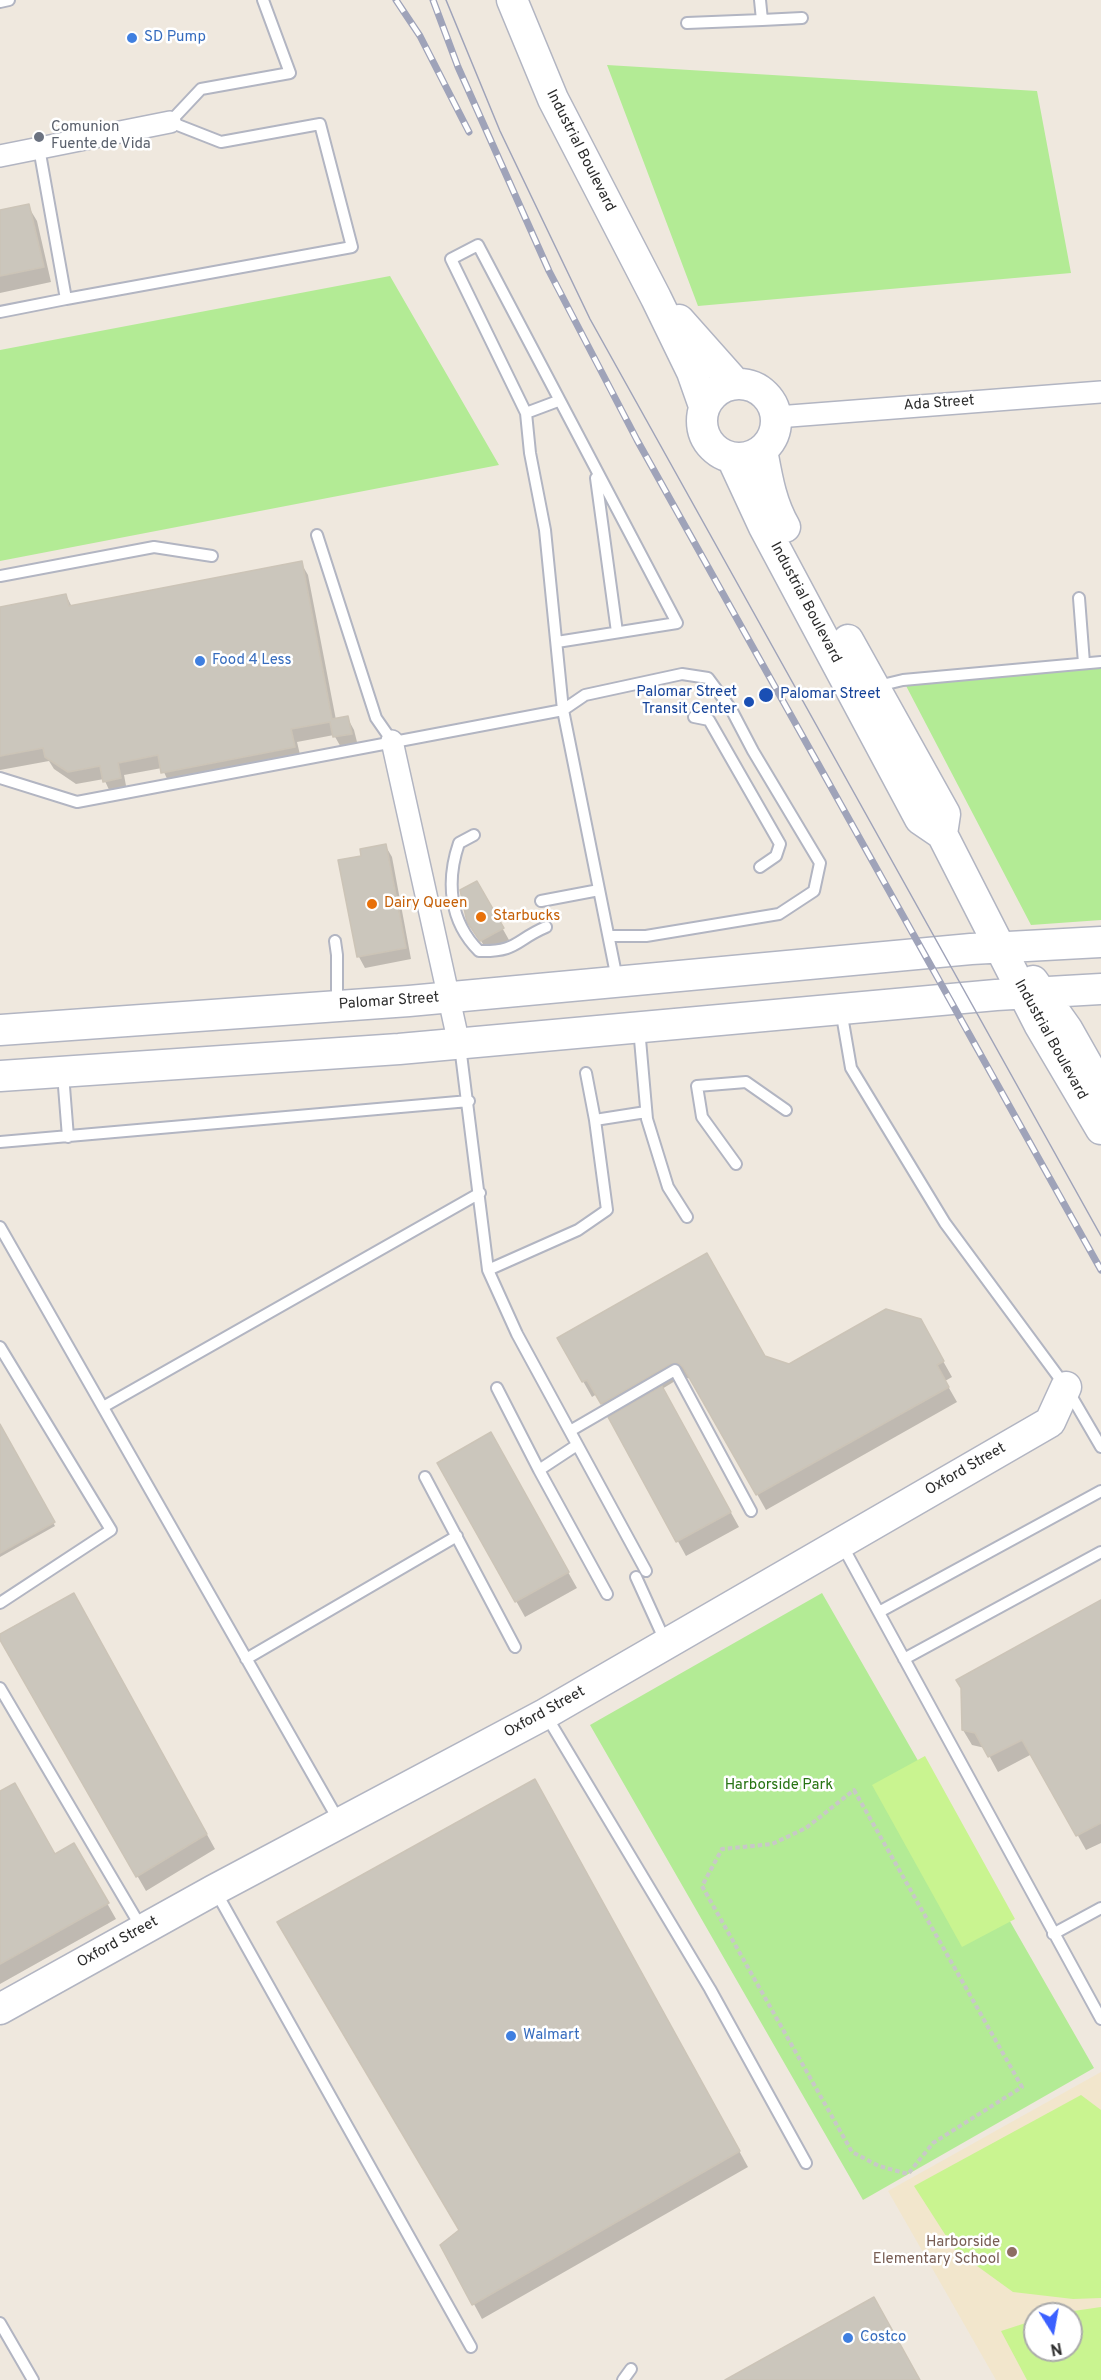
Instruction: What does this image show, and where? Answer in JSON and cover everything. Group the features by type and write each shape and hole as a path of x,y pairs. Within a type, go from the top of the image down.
{"main road":[{"name":"Industrial Boulevard","path":"512,0 553,99 692,372 704,406 702,428 706,438 721,454 732,458 764,527 920,819 942,834 1003,948 1101,1089"},
{"name":"Industrial Boulevard","path":"656,298 674,314 695,341 735,383 758,388 767,395 777,417"},
{"path":"704,406 711,395 722,387 735,383"},
{"path":"732,458 753,456 762,450 771,441 776,429 777,417"},
{"name":"Industrial Boulevard","path":"762,450 767,480 778,514 945,814 942,834"},
{"name":"Palomar Street","path":"0,1030 448,998 1003,948 1101,942"},
{"path":"0,1076 459,1044 1033,992 1101,989"},
{"name":"Industrial Boulevard","path":"1033,992 1101,1129"},
{"name":"Oxford Street","path":"0,2009 214,1890 545,1714 1050,1422 1066,1387"}],"street":[{"path":"0,156 170,122"},
{"name":"Ada Street","path":"777,417 1101,392"},
{"path":"392,741 459,1044"}],"lane":[{"path":"0,2 9,0"},
{"path":"0,312 352,247 320,124 221,142 170,122 201,89 290,73 263,0"},
{"path":"760,0 762,20"},
{"path":"687,23 802,18"},
{"path":"39,148 66,299"},
{"path":"557,642 677,623 558,401 478,245 451,259 526,413 530,453 545,530 563,710 618,983"},
{"path":"526,413 558,401"},
{"path":"595,469 617,632"},
{"path":"317,535 376,718 392,741"},
{"path":"0,576 154,547 212,555"},
{"path":"1079,598 1084,663"},
{"path":"874,687 903,680 1101,662"},
{"path":"0,778 77,802 563,710 585,695 682,674 708,678 731,709 753,751 820,863 814,891 779,914 646,936 609,936"},
{"path":"694,717 709,720 780,844 776,856 760,867"},
{"path":"474,836 459,843 451,867 451,893 458,919 468,939 479,951 498,951 513,948 532,933 546,927"},
{"path":"541,901 599,890"},
{"path":"335,941 337,1006"},
{"path":"841,1010 851,1068 945,1223 1066,1387 1101,1447"},
{"path":"639,1028 646,1112 668,1187 687,1217"},
{"path":"459,1044 469,1101 488,1270 517,1334 570,1431 641,1574 666,1644"},
{"path":"63,1072 68,1137"},
{"path":"488,1270 578,1230 608,1210 586,1073"},
{"path":"736,1164 702,1117 697,1086 746,1082 786,1110"},
{"path":"0,1142 469,1101"},
{"path":"595,1120 646,1112"},
{"path":"103,1407 480,1193"},
{"path":"0,1227 340,1823"},
{"path":"0,1347 111,1530 0,1603"},
{"path":"570,1431 675,1370 751,1511"},
{"path":"497,1388 607,1594"},
{"path":"539,1470 577,1445"},
{"path":"425,1477 515,1647"},
{"path":"879,1612 1101,1491"},
{"path":"246,1659 457,1536"},
{"path":"841,1542 1101,2019"},
{"path":"904,1659 1101,1552"},
{"path":"0,1688 143,1930"},
{"path":"545,1714 710,1989 806,2163"},
{"path":"214,1890 471,2347"},
{"path":"1053,1934 1101,1908"},
{"path":"0,2322 33,2380"},
{"path":"623,2380 632,2369"}],"path":[{"path":"854,1790 1022,2087 933,2143 908,2174 879,2166 852,2152 702,1886 722,1849 772,1844 806,1828 854,1790"}],"shaded area":[{"name":"Harborside Elementary School","path":"1101,2072 1101,2380 996,2380 888,2191"}],"green space":[{"path":"607,65 1037,91 1071,273 698,306"},
{"path":"390,276 499,465 0,561 0,350"},
{"path":"1101,667 1101,920 1031,925 903,680"},
{"name":"Harborside Park","path":"822,1593 1094,2068 863,2200 590,1725"},
{"path":"925,1756 1015,1919 962,1947 872,1785"},
{"name":"Harborside Elementary School","path":"1081,2095 1101,2110 1101,2298 1073,2299 1013,2292 955,2250 914,2186"},
{"path":"1101,2307 1101,2380 1027,2380 1001,2331 1023,2324 1023,2362 1083,2362 1083,2310"}],"building":[{"path":"29,204 44,267 0,276 0,210"},
{"name":"Food 4 Less","path":"302,561 332,719 348,716 352,734 333,737 330,722 291,729 295,747 161,773 158,755 118,763 121,778 103,782 100,766 68,772 45,757 43,748 0,756 0,607 66,594 69,606"},
{"name":"Dairy Queen","path":"386,844 406,948 357,957 338,860 361,856 360,849"},
{"name":"Starbucks","path":"477,881 504,928 480,941 467,922 460,890"},
{"path":"707,1253 765,1356 789,1364 886,1309 921,1319 944,1361 937,1365 949,1387 756,1495 683,1367 678,1363 671,1364 601,1404 587,1380 582,1382 557,1338"},
{"path":"662,1386 731,1512 676,1542 608,1417"},
{"path":"0,1424 55,1522 0,1553"},
{"path":"491,1432 569,1572 515,1602 437,1463"},
{"path":"74,1593 207,1834 136,1877 0,1640 0,1634"},
{"path":"1101,1600 1101,1823 1076,1836 1022,1740 988,1757 975,1733 962,1730 961,1688 956,1680"},
{"name":"Walmart","path":"535,1779 740,2151 472,2305 440,2245 459,2230 277,1922"},
{"path":"15,1783 55,1854 74,1843 109,1903 0,1964 0,1791"},
{"name":"Costco","path":"874,2297 920,2380 725,2380"}],"tram line":[{"path":"446,0 500,131 590,319 1101,1236"}],"railway":[{"path":"396,0 420,36 469,132"},
{"path":"433,0 458,67 549,271 637,440 1101,1270"}],"place":[{"name":"SD Pump","path":"132,38"},
{"name":"Comunion Fuente de Vida","path":"39,137"},
{"name":"Food 4 Less","path":"200,661"},
{"name":"Palomar Street","path":"766,695"},
{"name":"Palomar Street Transit Center","path":"749,702"},
{"name":"Dairy Queen","path":"372,904"},
{"name":"Starbucks","path":"481,917"},
{"name":"Walmart","path":"511,2036"},
{"name":"Harborside Elementary School","path":"1012,2252"},
{"name":"Costco","path":"848,2338"}]}
